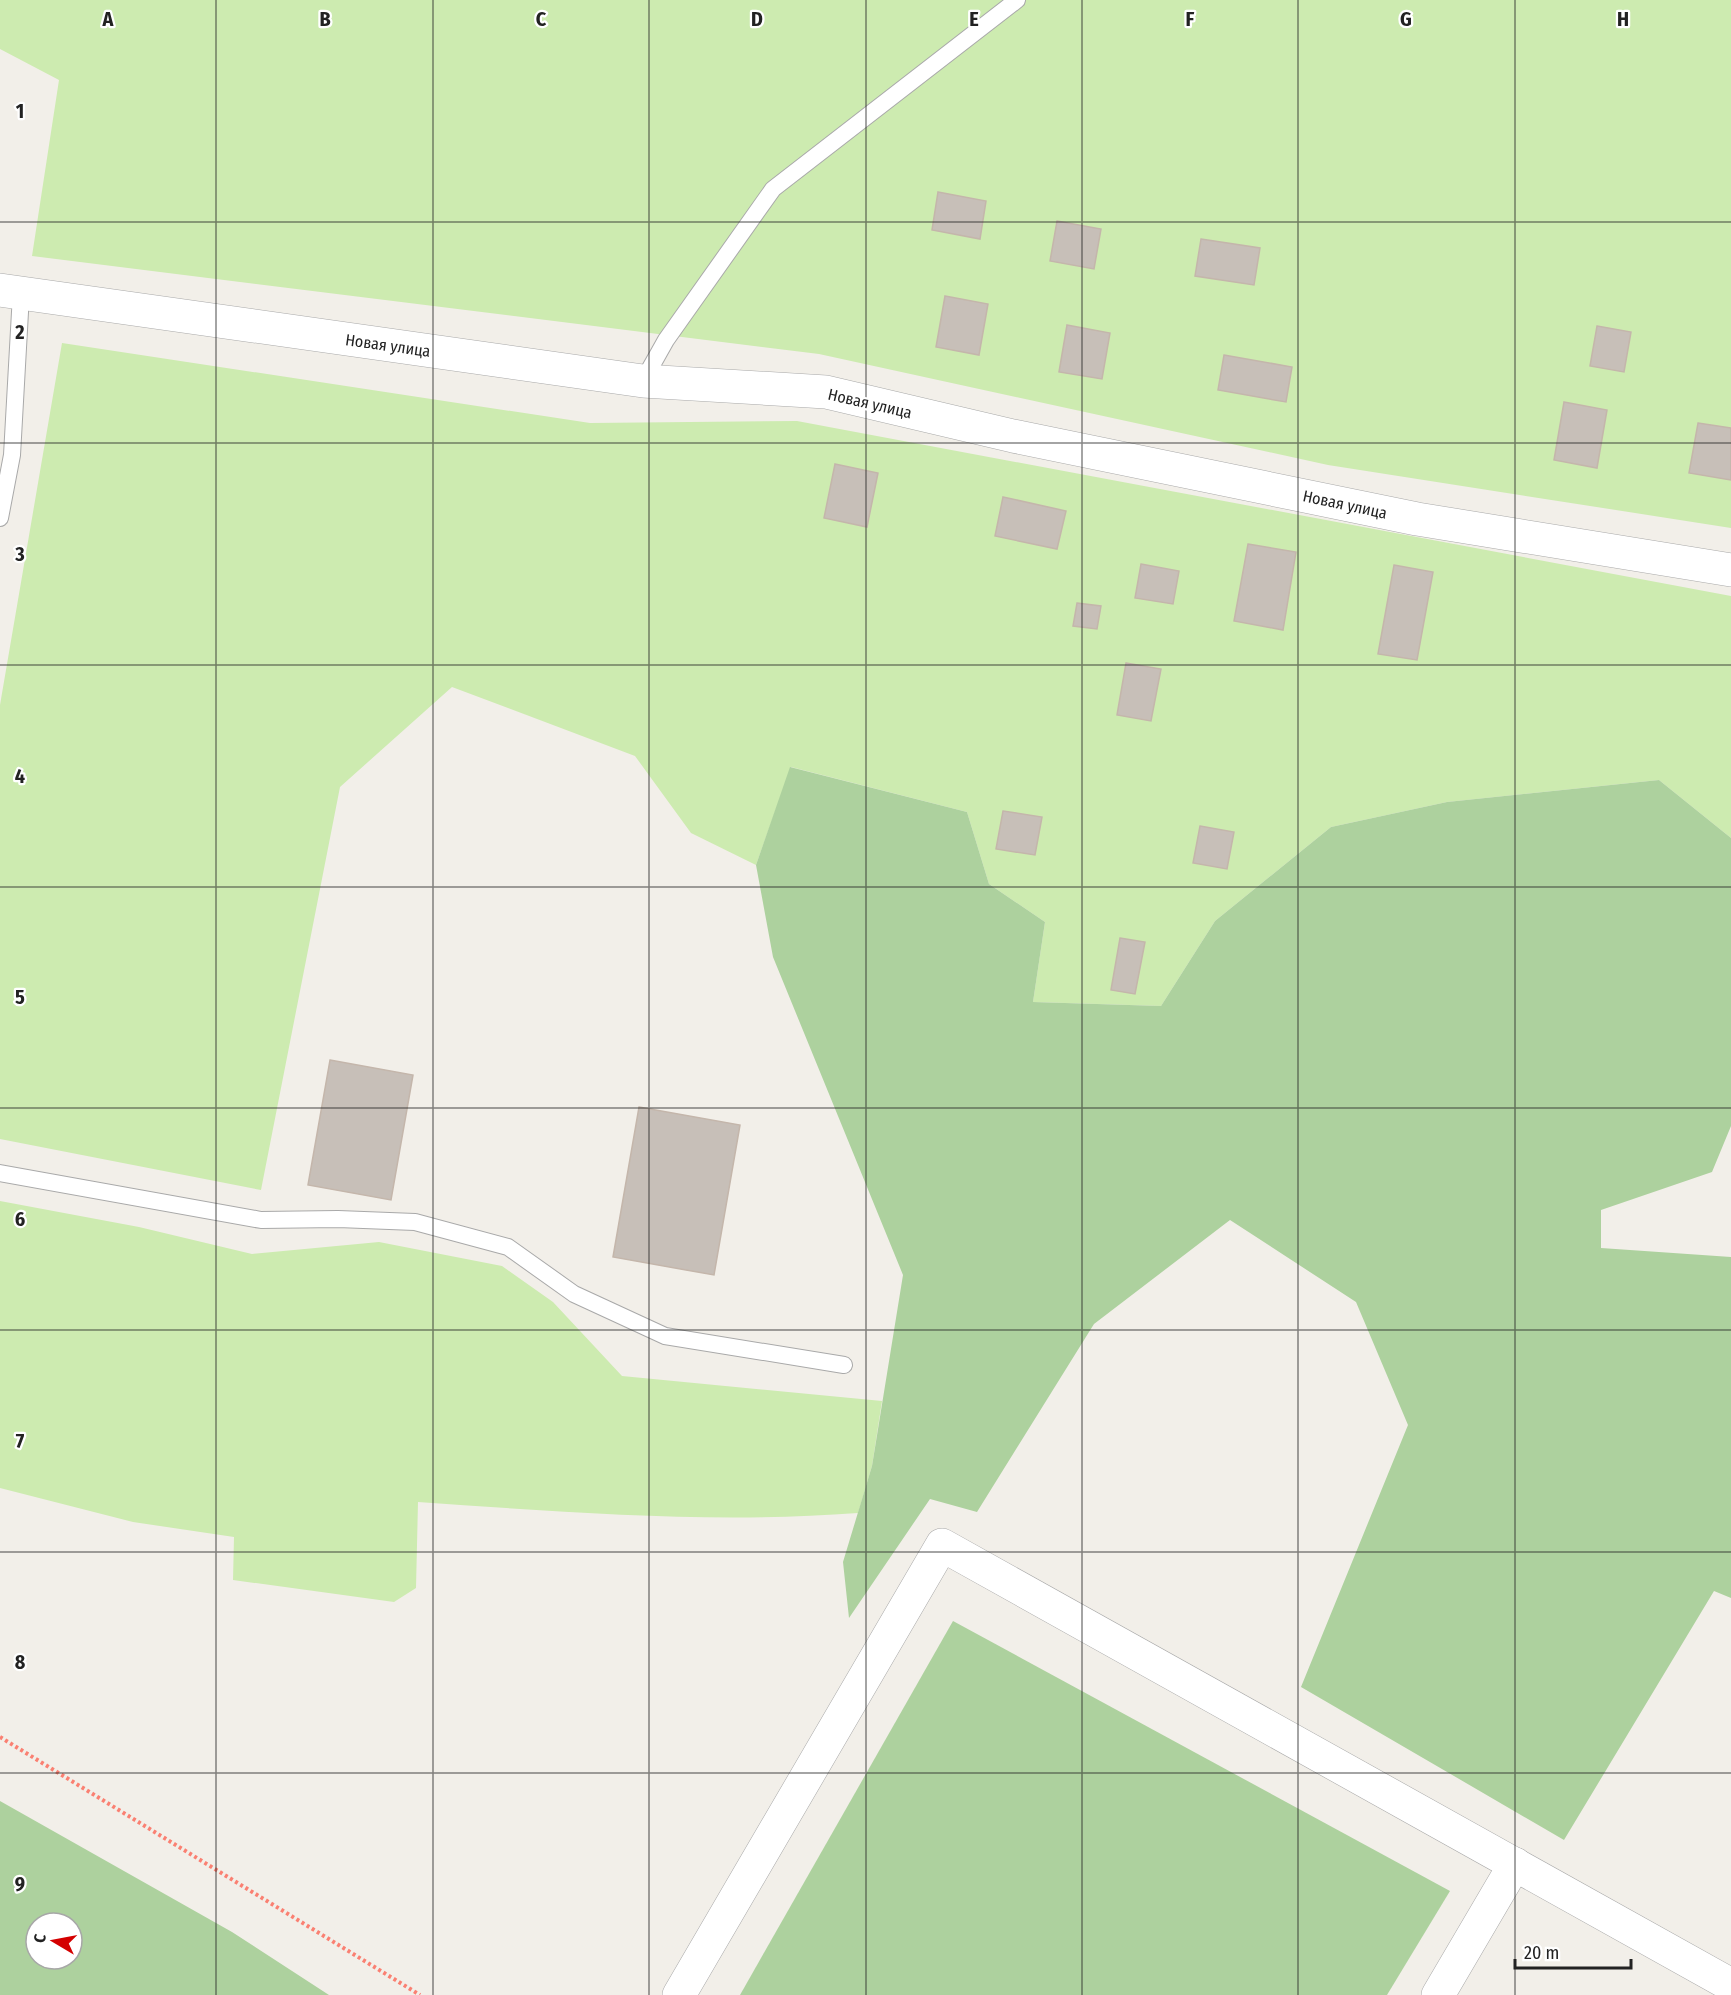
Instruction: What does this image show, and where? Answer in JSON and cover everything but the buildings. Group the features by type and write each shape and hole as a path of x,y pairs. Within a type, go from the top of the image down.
{"street":[{"name":"Новая улица","path":"10,292 643,381 826,392 1014,436 1417,519 1731,570"},
{"path":"679,1995 942,1545 1731,1985"},
{"path":"1438,1995 1515,1864"}],"lane":[{"path":"643,381 666,340 773,189 1017,0"},
{"path":"0,518 12,455 10,292"},
{"path":"0,1173 261,1220 338,1219 415,1222 508,1247 574,1294 665,1336 844,1365"}],"path":[{"path":"0,1737 420,1995"}],"green space":[{"path":"0,0 1731,0 1731,528 1328,465 819,354 32,256 59,80 0,49"},
{"path":"62,343 590,423 797,421 1731,596 1731,838 1659,780 1447,802 1331,827 1215,921 1161,1006 1033,1002 1045,922 989,884 967,812 791,767 756,865 691,833 635,756 452,687 340,787 261,1190 0,1139 0,705"},
{"path":"790,767 967,812 989,884 1045,922 1033,1002 1161,1006 1215,921 1331,827 1447,802 1659,780 1731,838 1731,1126 1712,1172 1601,1210 1601,1248 1731,1257 1731,1598 1714,1591 1564,1840 1301,1687 1408,1425 1356,1302 1230,1220 1094,1324 977,1512 930,1499 849,1618 843,1562 872,1466 903,1275 773,957 756,865"},
{"path":"0,1201 139,1227 252,1254 379,1242 502,1266 553,1302 622,1376 882,1401 872,1466 858,1513 693,1517 583,1513 418,1502 416,1588 394,1602 233,1580 234,1537 133,1522 0,1488"},
{"path":"953,1621 1450,1891 1387,1995 740,1995"},
{"path":"0,1801 232,1932 329,1995 0,1995"}]}
